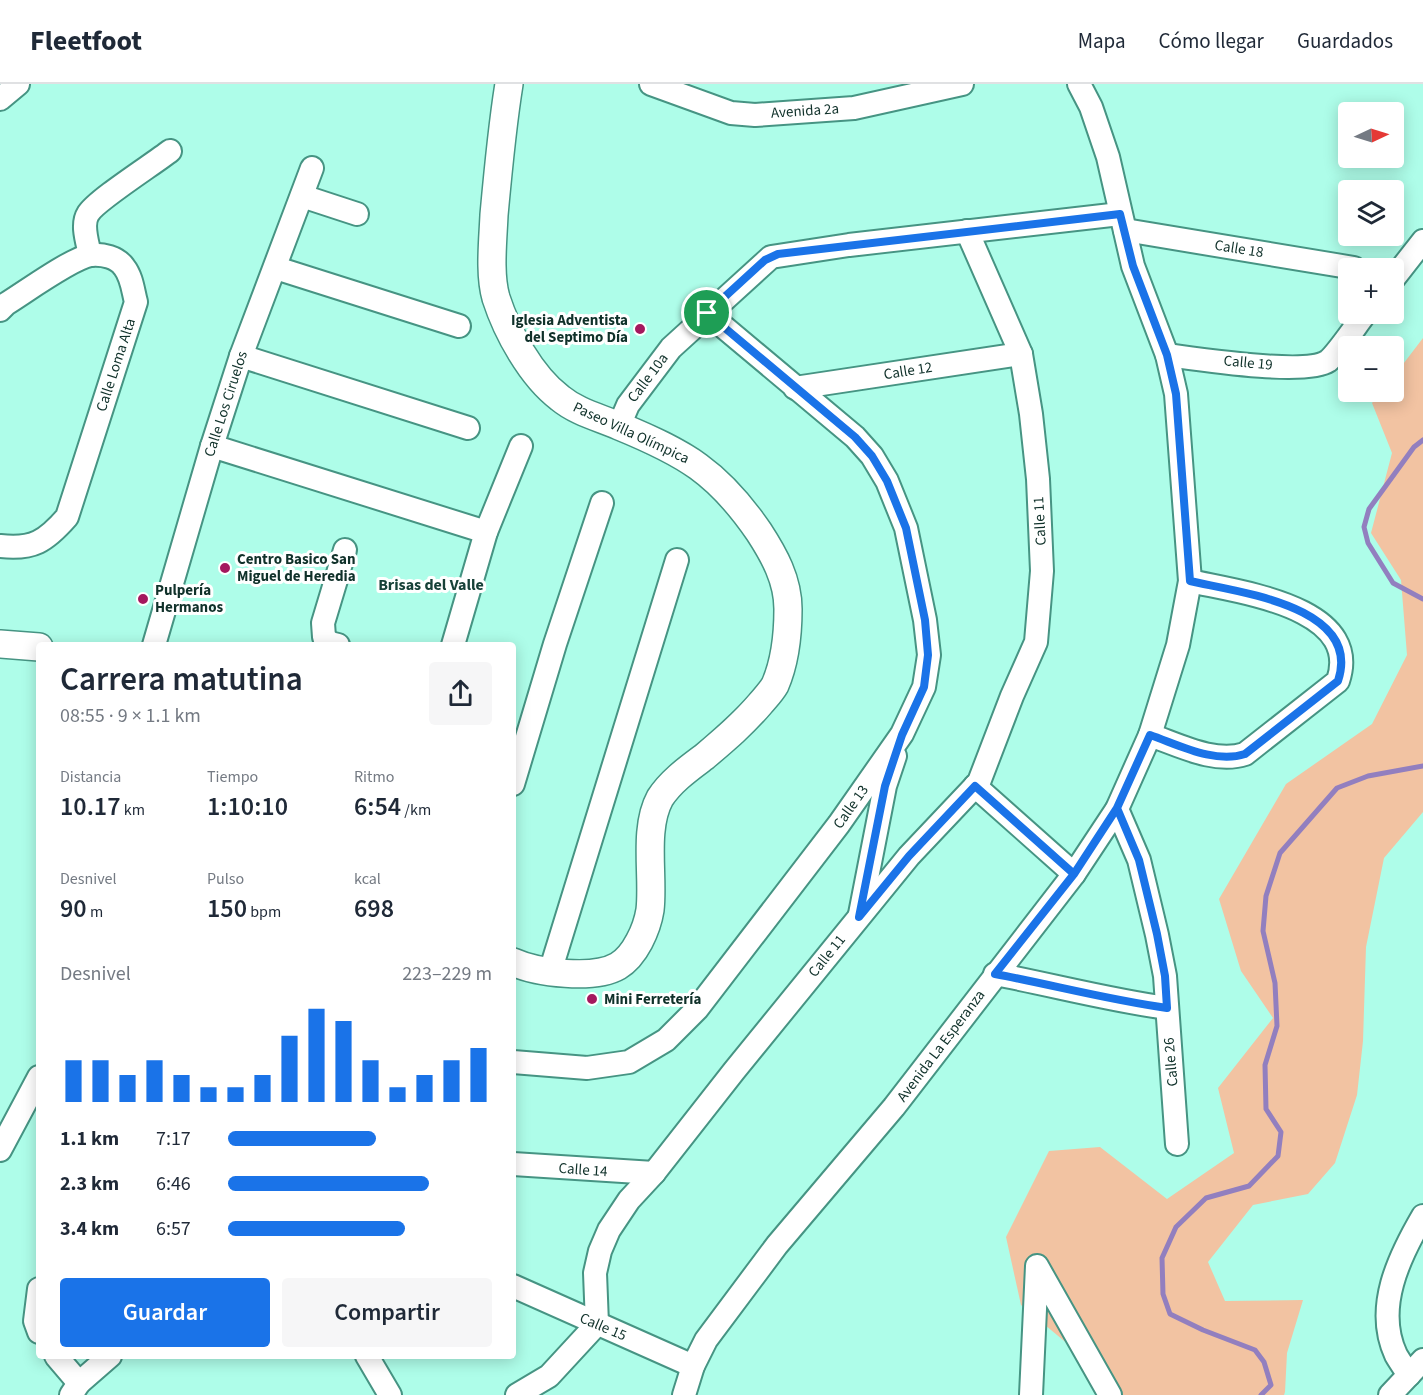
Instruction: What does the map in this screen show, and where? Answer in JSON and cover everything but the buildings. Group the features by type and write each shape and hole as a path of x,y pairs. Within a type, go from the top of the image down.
{"main road":[{"name":"Paseo Villa Olímpica","path":"509,84 497,175 492,251 495,296 514,342 542,381 558,397 579,411 619,426 687,457 711,474 740,504 774,554 783,578 788,606 785,649 774,686 731,735 675,779 659,799 651,831 650,910 645,929 636,946 621,964 612,968 569,974 516,964"},
{"path":"0,644 36,647"}],"street":[{"path":"0,99 18,84"},
{"name":"Avenida 2a","path":"656,85 731,113 755,115 854,108 962,84"},
{"name":"Avenida La Esperanza","path":"684,1395 693,1366 706,1340 777,1245 894,1107 1074,874 1117,808 1150,735 1178,645 1190,581 1176,394 1167,355 1133,266 1108,157 1079,84"},
{"path":"2,304 59,270 90,255 85,226 88,214 99,203 170,152"},
{"name":"Calle Los Ciruelos","path":"155,642 212,446 241,356 312,168"},
{"path":"302,196 357,214"},
{"name":"Calle 10a","path":"619,426 628,405 671,348 765,260 778,254 967,231 1122,222"},
{"name":"Calle 18","path":"1122,222 1338,265"},
{"name":"Calle 11","path":"597,1324 595,1273 600,1251 609,1230 629,1200 654,1173 909,856 979,782 1012,696 1036,642 1042,571 1038,479 1031,414 1020,354 967,231"},
{"path":"1404,264 1423,241"},
{"name":"Calle Loma Alta","path":"0,546 19,548 41,542 67,517 136,302 124,266 112,257 90,255"},
{"path":"276,268 459,326"},
{"name":"Calle 13","path":"516,1062 587,1068 629,1062 666,1040 697,1009 832,833 902,735 924,687 928,655 925,620 906,528 887,481 872,456 855,437 707,313"},
{"name":"Calle 19","path":"1167,355 1273,366 1311,366 1328,361 1357,324"},
{"name":"Calle 12","path":"795,388 1020,354"},
{"path":"241,356 468,428"},
{"path":"212,446 486,532"},
{"path":"454,642 486,532 521,446"},
{"path":"516,774 555,644 602,503"},
{"path":"329,642 322,631 323,623 345,550"},
{"path":"550,972 677,560"},
{"path":"1150,735 1202,753 1235,757 1245,754 1338,681 1342,668 1341,655 1333,637 1307,615 1265,596 1190,581"},
{"path":"859,917 885,786 902,735"},
{"path":"975,786 1074,874"},
{"name":"Calle 26","path":"1117,808 1139,860 1165,976 1177,1144"},
{"path":"995,974 1058,986 1117,1001 1167,1008"},
{"path":"0,1150 36,1083"},
{"name":"Calle 14","path":"516,1164 654,1173"},
{"path":"1390,1395 1416,1368 1396,1354 1389,1331 1387,1310 1392,1282 1406,1246 1423,1216"},
{"path":"1031,1395 1037,1266 1110,1395"},
{"name":"Calle 15","path":"516,1287 693,1366"},
{"path":"517,1395 549,1377 597,1324"},
{"path":"58,1359 75,1389 107,1359"},
{"path":"369,1359 390,1395"}],"shaded area":[{"path":"1423,338 1423,812 1384,858 1366,947 1363,1041 1357,1095 1335,1163 1308,1194 1253,1205 1208,1262 1225,1301 1303,1300 1287,1353 1285,1392 1284,1395 1122,1395 1075,1350 1021,1305 1006,1237 1049,1151 1100,1147 1167,1199 1234,1153 1218,1088 1273,1018 1241,971 1219,899 1286,784 1372,724 1407,655 1401,580 1371,533 1392,453 1372,403 1404,402 1404,363"}],"waterway":[{"path":"1423,440 1414,447 1369,509 1364,527 1368,543 1393,583 1423,599"},
{"path":"1261,1395 1271,1385 1264,1362 1255,1350 1203,1330 1170,1314 1163,1294 1162,1258 1176,1227 1206,1198 1249,1186 1278,1156 1281,1132 1266,1109 1265,1065 1277,1026 1275,983 1263,931 1266,896 1280,853 1337,788 1368,776 1423,766"}],"place":[{"name":"Iglesia Adventista del Septimo Día","path":"640,329"},
{"name":"Centro Basico San Miguel de Heredia","path":"225,568"},
{"name":"Pulpería Hermanos","path":"143,599"},
{"name":"Mini Ferretería","path":"592,999"}],"district":[{"name":"Brisas del Valle","path":"431,585"}],"route":[{"path":"707,313 765,260 778,254 1120,214 1133,266 1167,355 1176,394 1190,581 1265,596 1307,615 1333,637 1341,655 1342,668 1338,681 1245,754 1235,757 1202,753 1150,735 1117,808 1074,874 995,974 1058,986 1117,1001 1167,1008 1165,976 1139,860 1117,808 1074,874 975,786 909,856 859,917 885,786 902,735 924,687 928,655 925,620 906,528 887,481 872,456 855,437 707,313"}]}
